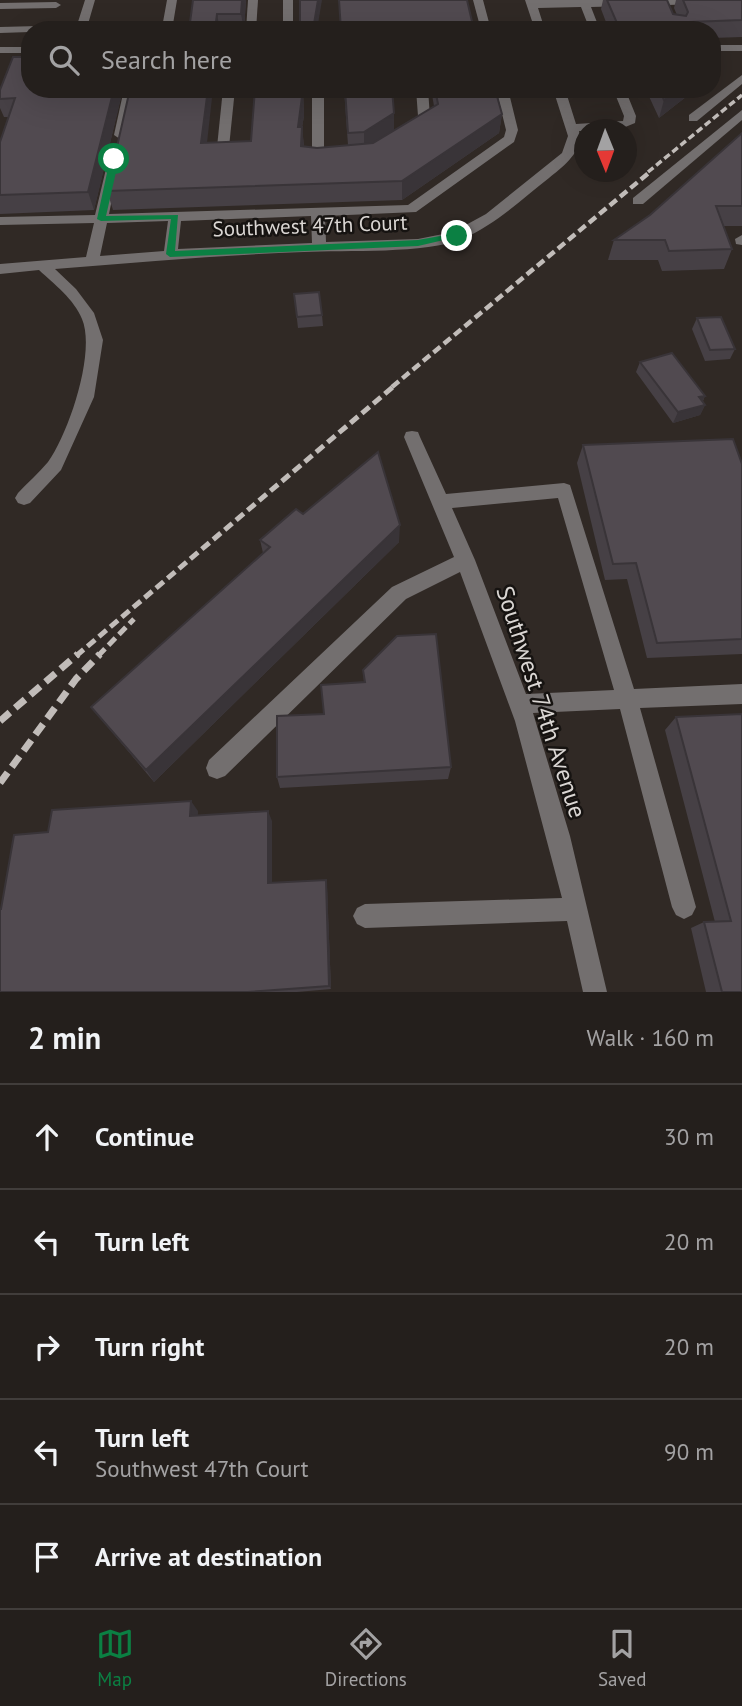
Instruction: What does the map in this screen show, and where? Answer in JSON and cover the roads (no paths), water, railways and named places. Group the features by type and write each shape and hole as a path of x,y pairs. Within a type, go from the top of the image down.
{"street":[{"path":"83,21 90,0"},
{"path":"168,21 172,0"},
{"path":"252,21 253,0"},
{"path":"288,0 288,21"},
{"path":"478,0 484,21"},
{"path":"537,21 531,2 664,4 742,0"},
{"path":"0,6 57,2 50,21"},
{"path":"583,2 591,21"},
{"path":"0,30 21,29"},
{"path":"721,48 742,48"},
{"path":"0,50 21,50"},
{"path":"721,95 742,78"},
{"path":"92,261 128,98"},
{"path":"223,146 228,98"},
{"path":"318,98 318,160 344,159"},
{"path":"401,135 424,117 423,98"},
{"path":"0,222 411,209 510,139 512,130 504,98"},
{"path":"562,98 572,128 614,127 629,123 630,116 623,98"},
{"path":"693,118 718,98"},
{"path":"638,201 742,114"},
{"name":"Southwest 47th Court","path":"0,269 170,254 418,243 445,239 467,231 491,217 558,165 571,147 574,136 572,128"},
{"path":"318,212 319,246"},
{"path":"170,254 175,217"},
{"path":"24,498 55,465 86,397 95,340 89,317 71,292 43,266"},
{"name":"Southwest 74th Avenue","path":"412,438 466,560 519,704 576,909 594,992"},
{"path":"441,502 564,490 627,699 684,907"},
{"path":"217,768 399,593 466,560"},
{"path":"519,704 742,694"},
{"path":"365,916 576,909"}],"railway":[{"path":"648,172 742,95"},
{"path":"392,387 651,171"},
{"path":"76,656 394,386"},
{"path":"98,656 134,619"},
{"path":"0,721 78,654"},
{"path":"0,783 76,679 100,654"}]}
